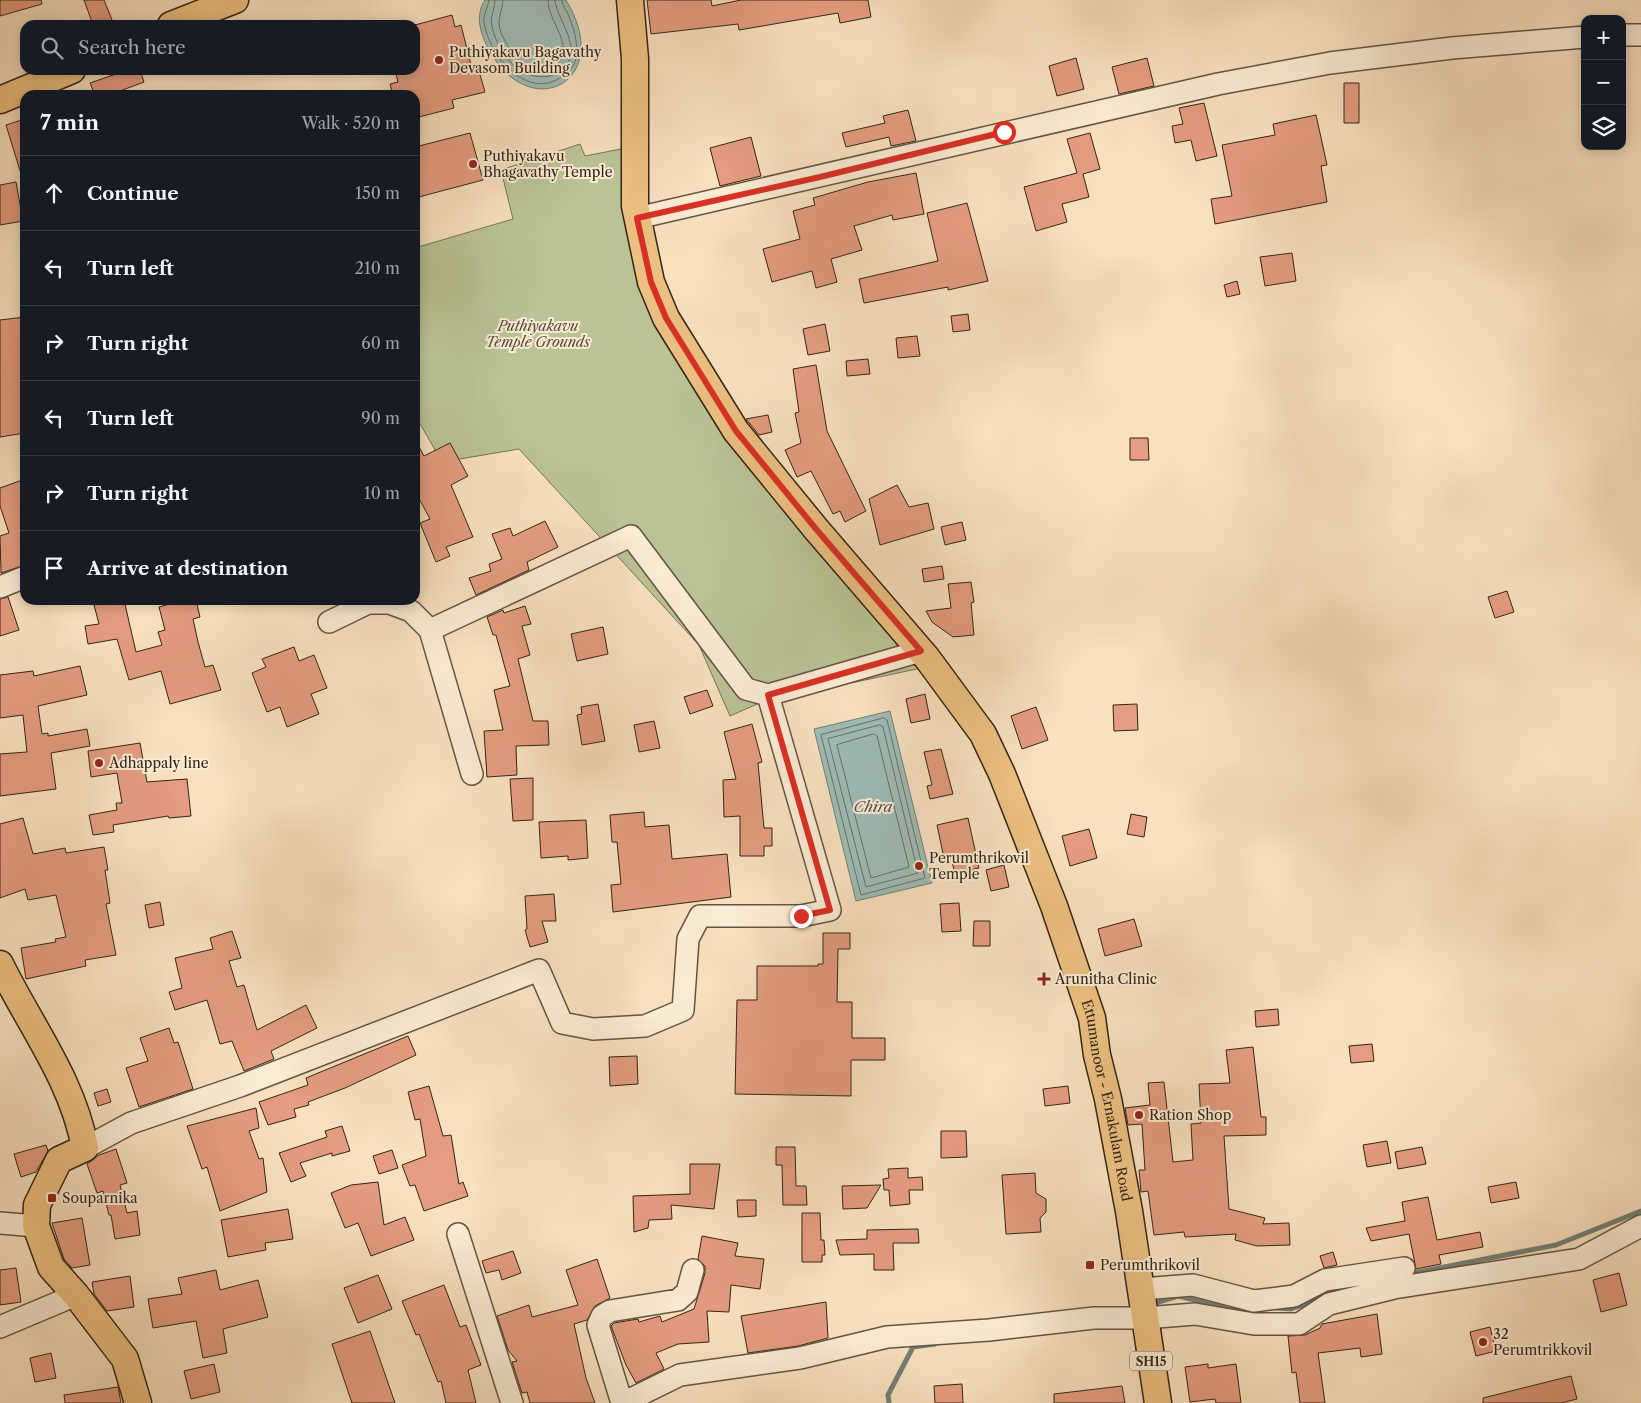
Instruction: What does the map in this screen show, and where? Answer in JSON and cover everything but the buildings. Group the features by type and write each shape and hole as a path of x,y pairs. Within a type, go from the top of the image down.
{"main road":[{"path":"184,20 235,0"},
{"path":"614,0 618,10 634,28"},
{"name":"Ettumanoor - Ernakulam Road","path":"630,0 634,28 634,147 637,218 651,282 666,318 736,431 816,529 921,651 983,734 1025,827 1092,1018 1096,1055 1108,1099 1127,1201 1158,1403"},
{"path":"24,90 60,75"},
{"path":"0,100 20,92"},
{"path":"0,964 40,1034 80,1120 84,1148 58,1160 38,1205 36,1226 51,1267 76,1295 125,1359 138,1403"}],"street":[{"path":"1626,35 1641,35"},
{"path":"637,218 1218,84 1330,64 1443,49 1581,37"},
{"path":"430,630 630,536 746,689 768,695 921,651"},
{"path":"0,587 20,579"},
{"path":"330,622 364,605"},
{"path":"394,605 410,611 430,630 472,774"},
{"path":"84,1148 131,1123 240,1086 540,970 562,1023 593,1029 645,1026 683,1010 688,939 700,916 801,916 830,910 768,695"},
{"path":"0,1223 36,1226"},
{"path":"693,1270 687,1292 678,1300 610,1310 602,1316 598,1325 622,1403 680,1375 791,1359 887,1337 989,1330 1094,1318 1145,1318 1195,1314 1254,1324 1299,1324 1329,1304 1394,1288 1579,1260 1641,1226"},
{"path":"458,1234 512,1403"},
{"path":"1142,1289 1193,1285 1254,1301 1294,1296 1325,1280 1404,1268"},
{"path":"0,1328 76,1295"}],"green space":[{"name":"Puthiyakavu Temple Grounds","path":"580,144 585,156 626,148 643,283 926,667 762,702 730,716 699,645 519,449 442,462 420,424 420,247 513,219 501,170"}],"water":[{"path":"485,0 566,0 579,29 581,54 574,73 560,85 542,89 523,84 503,70 486,44 482,33 480,11"},
{"name":"Chira","path":"890,711 932,883 856,901 814,729"}],"waterway":[{"path":"1409,1274 1556,1245 1641,1211"},
{"path":"1152,1304 1178,1296 1235,1309 1246,1308"},
{"path":"1277,1308 1291,1309 1321,1299"},
{"path":"889,1403 888,1395 913,1347 935,1344"}],"place":[{"name":"Puthiyakavu Bagavathy Devasom Building","path":"439,60"},
{"name":"Puthiyakavu Bhagavathy Temple","path":"473,164"},
{"name":"Adhappaly line","path":"99,763"},
{"name":"Perumthrikovil Temple","path":"919,866"},
{"name":"Arunitha Clinic","path":"1044,979"},
{"name":"Ration Shop","path":"1139,1115"},
{"name":"Souparnika","path":"52,1198"},
{"name":"Perumthrikovil","path":"1090,1265"},
{"name":"32 Perumtrikkovil","path":"1483,1342"}],"route":[{"path":"801,916 830,910 768,695 921,651 816,529 736,431 705,378 666,318 651,282 642,248 637,218 820,177 1004,132"}]}
